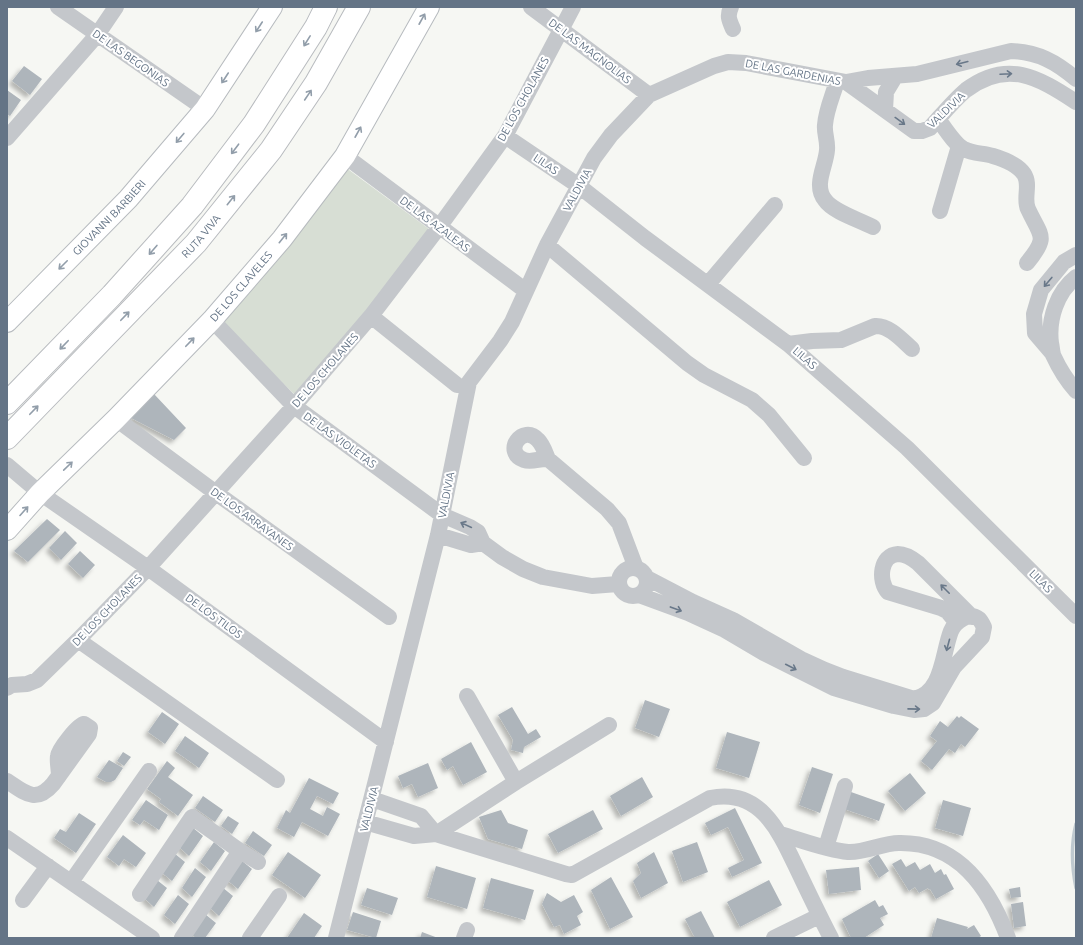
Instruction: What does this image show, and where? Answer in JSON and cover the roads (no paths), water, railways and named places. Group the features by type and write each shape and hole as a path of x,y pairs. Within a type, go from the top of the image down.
{"highway":[{"path":"7,404 112,295 192,206 254,124 316,27 326,7"},
{"name":"RUTA VIVA","path":"7,438 196,243 271,150 316,83 358,7"}],"main road":[{"name":"GIOVANNI BARBIERI","path":"7,322 128,199 205,109 272,7"},
{"name":"DE LOS CLAVELES","path":"7,530 34,488 116,419 212,320 282,239 345,156 429,7"}],"street":[{"name":"DE LAS BEGONIAS","path":"58,7 205,109"},
{"path":"7,138 98,35 116,7"},
{"name":"DE LAS MAGNOLIAS","path":"531,7 649,95"},
{"name":"DE LOS CHOLANES","path":"7,688 12,685 37,680 78,640 148,568 216,493 294,406 371,316 439,227 505,136 573,7"},
{"path":"731,7 728,20 733,30"},
{"name":"DE LAS GARDENIAS","path":"649,95 714,66 728,62 746,62 841,82 917,74 1011,51 1024,51 1046,58 1063,68 1076,79"},
{"name":"VALDIVIA","path":"841,82 885,110 914,131 922,131 930,128 966,90 987,77 1004,73 1019,74 1040,81 1076,102"},
{"path":"885,110 886,92 895,77"},
{"path":"841,82 825,126 827,151 820,178 821,191 823,198 831,206 873,227"},
{"name":"VALDIVIA","path":"336,938 438,535 468,382 500,341 512,322 547,245 594,158 611,135 649,95"},
{"path":"938,119 959,146 964,150 994,156 1015,166 1024,174 1027,181 1027,206 1041,232 1038,250 1028,263"},
{"name":"LILAS","path":"505,136 579,186 645,238 788,344 908,448 1076,616"},
{"path":"940,210 959,146"},
{"name":"DE LAS AZALEAS","path":"345,156 526,291"},
{"path":"708,284 775,205"},
{"path":"547,245 687,363 704,375 752,400 768,415 804,458"},
{"path":"1073,388 1052,354 1035,333 1034,314 1041,290 1064,262 1076,255"},
{"path":"1052,354 1050,333 1052,317 1059,299 1070,282 1076,277"},
{"path":"371,316 457,385"},
{"name":"DE LAS VIOLETAS","path":"212,320 294,406 442,515 470,526 478,532 483,543 502,557 523,569 543,577 592,586 618,584"},
{"path":"788,344 806,341 841,340 878,325 888,329 912,349"},
{"name":"DE LOS ARRAYANES","path":"116,419 389,617"},
{"path":"548,459 607,509 619,523 642,573 647,585 644,591 639,595 632,597 626,595 618,584 620,575 627,568 642,573 680,596 733,620 819,667 843,677 914,699 927,693 934,684 951,631 956,622 964,618 972,617 979,619 984,627 982,636 954,667 932,703 924,708 914,710 894,706 834,688 764,653 725,630 688,613 639,595"},
{"name":"DE LOS TILOS","path":"7,465 34,488 148,568 386,742"},
{"path":"438,535 471,545 483,543"},
{"path":"956,622 947,611 941,608 888,592 884,588 881,578 883,566 889,558 898,554 910,557 918,563 972,617"},
{"path":"78,640 277,780"},
{"path":"467,696 516,782"},
{"path":"436,834 516,782 609,725"},
{"path":"71,882 149,772"},
{"path":"7,781 24,792 33,795 40,795 48,791 60,776"},
{"path":"826,847 845,786"},
{"path":"365,822 414,836 436,834 569,875 579,872 710,798 721,795 731,796 751,803 765,814 780,834 831,938"},
{"path":"372,799 421,816 436,834"},
{"path":"390,830 396,808"},
{"path":"140,894 192,817 258,862"},
{"path":"780,834 849,852 898,843 920,845 940,850 955,858 984,888 1008,938"},
{"path":"7,838 152,938"},
{"path":"182,938 240,851"},
{"path":"23,900 48,866"},
{"path":"250,938 279,896"},
{"path":"774,938 819,916"}],"waterway":[{"path":"1076,824 1073,840 1076,888"}]}
